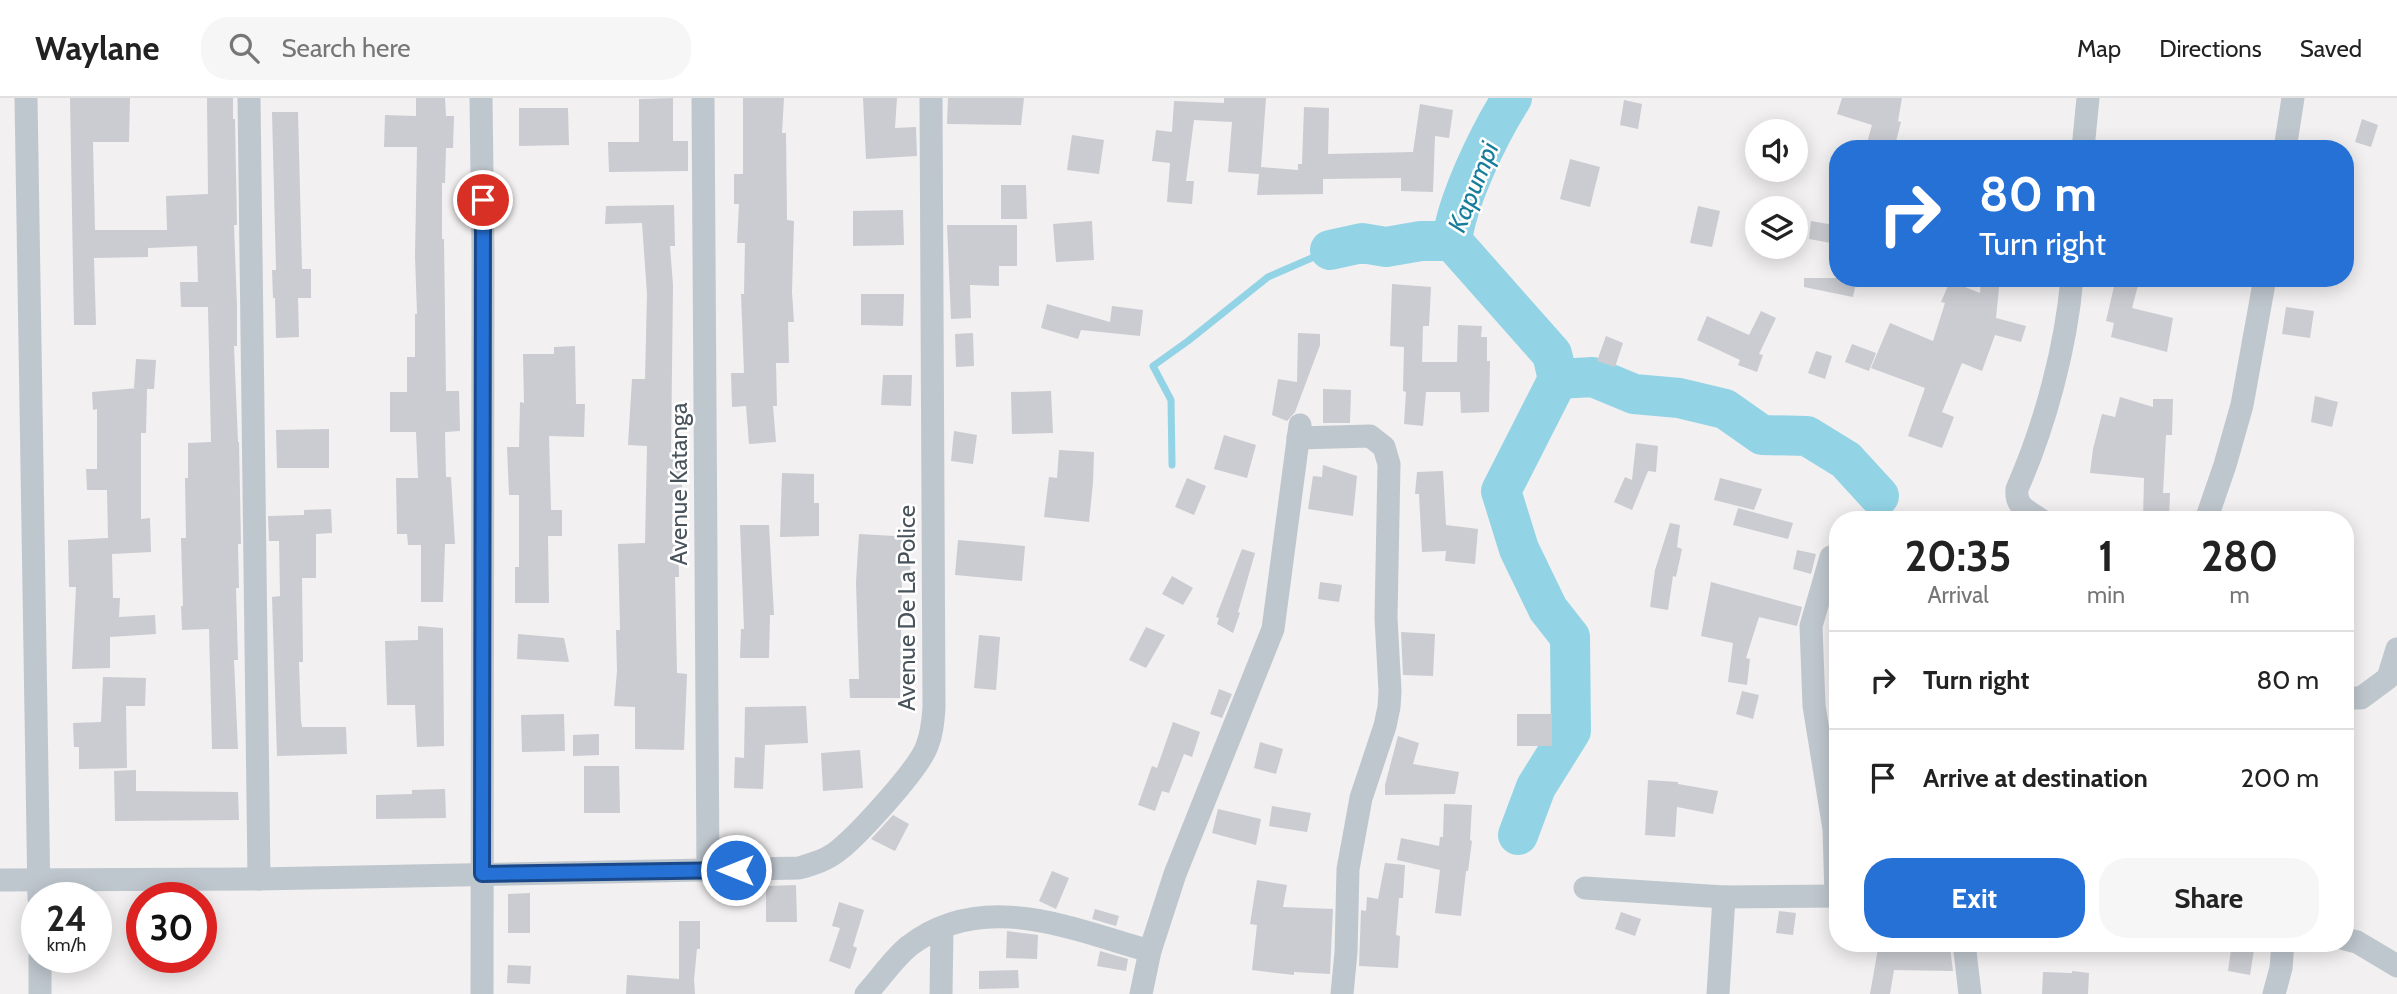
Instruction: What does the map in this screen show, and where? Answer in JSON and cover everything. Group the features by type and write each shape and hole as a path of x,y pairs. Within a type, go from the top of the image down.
{"street":[{"path":"26,98 39,882"},
{"path":"248,98 259,879"},
{"path":"481,98 482,994"},
{"name":"Avenue Katanga","path":"703,98 708,869"},
{"name":"Avenue De La Police","path":"112,886 259,879 799,868 819,862 838,851 911,772 927,747 934,708 931,98"},
{"path":"2084,140 2088,98"},
{"path":"2286,140 2293,98"},
{"path":"2027,511 2016,499 2017,489 2044,413 2064,331 2071,287"},
{"path":"2209,511 2242,405 2263,287"},
{"path":"1141,994 1150,951 1175,874 1273,629 1299,432 1370,436 1384,447 1389,464 1386,618 1389,707 1361,798 1348,869 1342,994"},
{"path":"1829,564 1811,626 1814,706 1829,798"},
{"path":"2354,698 2361,698 2388,678 2397,649"},
{"name":"Avenue De La Police","path":"0,880 21,885"},
{"path":"1585,888 1724,897 1829,896"},
{"path":"1718,994 1724,897"},
{"path":"866,994 908,947 942,928 975,918 1015,916 1044,920 1150,951"},
{"path":"941,994 942,928"},
{"path":"2354,941 2397,966"},
{"path":"1965,952 1970,994"},
{"path":"2274,994 2282,952"},
{"path":"40,973 40,994"}],"building":[{"path":"70,98 130,98 129,142 93,142 95,230 167,230 166,196 208,194 207,98 233,98 237,225 234,225 237,346 234,346 241,544 238,544 239,588 236,588 238,660 234,660 238,749 212,749 209,629 182,630 181,538 186,538 185,478 188,478 188,443 211,442 208,307 181,307 180,282 198,282 197,246 148,248 148,257 94,258 96,325 74,325"},
{"path":"416,98 445,98 446,116 454,116 453,148 446,148 445,183 442,183 442,239 446,391 459,391 460,431 445,432 446,477 451,477 455,544 445,544 443,602 421,602 421,545 408,545 407,534 397,534 396,478 418,478 416,432 390,432 390,392 407,392 407,357 415,357 417,147 384,147 385,115 416,116"},
{"path":"673,98 673,141 688,141 688,171 609,172 608,142 639,142 639,99"},
{"path":"743,98 784,98 782,133 786,133 787,220 794,221 794,322 788,322 789,363 776,363 777,406 773,406 776,442 749,444 746,406 732,407 731,373 744,373 741,294 744,294 745,243 737,243 739,204 734,204 734,174 743,174"},
{"path":"863,98 897,98 895,128 916,127 917,156 866,159"},
{"path":"948,98 1024,98 1021,125 947,124"},
{"path":"1224,98 1266,98 1261,167 1298,170 1298,164 1302,164 1304,107 1329,108 1328,154 1413,152 1420,104 1453,110 1449,138 1435,136 1433,192 1401,191 1401,178 1323,179 1323,194 1257,195 1259,174 1228,172 1232,122 1194,120 1186,181 1194,181 1192,204 1167,202 1170,163 1152,161 1156,130 1172,132 1174,101 1224,103"},
{"path":"1842,98 1902,98 1898,121 1901,122 1896,140 1868,140 1872,125 1837,114"},
{"path":"1624,100 1642,104 1638,129 1620,125"},
{"path":"519,108 568,108 569,145 519,146"},
{"path":"272,112 298,112 302,269 311,269 311,298 298,298 299,337 276,338 272,270 276,270"},
{"path":"2362,119 2378,125 2371,147 2355,142"},
{"path":"1072,135 1104,140 1099,174 1067,170"},
{"path":"1570,159 1600,167 1590,207 1560,199"},
{"path":"1001,185 1026,185 1027,219 1001,219"},
{"path":"674,205 675,246 670,246 673,285 671,453 683,453 682,489 673,489 672,543 678,542 679,577 675,577 677,673 687,674 684,750 635,749 635,707 614,706 616,630 620,630 618,544 645,543 647,446 628,445 632,379 645,379 647,294 642,223 605,224 606,206"},
{"path":"1698,206 1720,211 1712,247 1690,243"},
{"path":"903,210 904,245 853,246 853,211"},
{"path":"1092,221 1094,260 1056,262 1053,224"},
{"path":"1811,221 1829,224 1829,243 1809,239"},
{"path":"947,225 1017,225 1017,266 999,266 999,286 970,285 971,318 951,319"},
{"path":"1804,278 1829,278 1829,287 1855,287 1853,297 1804,287"},
{"path":"1392,284 1431,287 1429,326 1423,326 1422,362 1457,362 1458,325 1482,326 1481,337 1487,337 1487,361 1490,361 1489,412 1461,413 1460,392 1426,392 1423,426 1404,424 1404,347 1390,346"},
{"path":"1947,287 1965,287 1980,293 1980,287 1999,287 1996,318 2026,326 2021,342 1995,335 1982,371 1962,363 1942,412 1954,417 1942,448 1908,436 1925,388 1871,368 1890,323 1933,341 1945,303 1941,302"},
{"path":"2114,287 2138,287 2132,308 2173,318 2167,352 2111,337 2114,323 2106,321"},
{"path":"861,294 904,294 903,326 861,325"},
{"path":"1047,304 1110,322 1112,306 1143,310 1140,336 1081,330 1078,339 1041,328"},
{"path":"2286,307 2314,311 2310,338 2282,334"},
{"path":"1761,311 1776,318 1759,354 1763,355 1757,372 1738,365 1740,360 1697,340 1707,316 1749,335"},
{"path":"973,333 974,366 956,367 955,334"},
{"path":"1298,333 1320,334 1320,345 1295,412 1287,421 1272,415 1278,379 1297,382"},
{"path":"1606,336 1623,343 1615,367 1597,361"},
{"path":"1852,344 1876,353 1869,371 1845,362"},
{"path":"575,346 576,404 585,404 584,437 549,436 551,510 562,510 562,536 548,536 549,603 515,603 515,567 519,567 519,495 509,495 507,447 519,447 520,402 524,403 523,354 554,354 554,347"},
{"path":"1816,351 1832,356 1825,379 1808,373"},
{"path":"136,359 156,360 154,389 147,389 146,433 141,433 141,519 150,518 151,552 112,554 113,598 120,598 119,617 155,615 156,634 110,637 110,668 72,669 76,587 69,587 68,540 108,538 107,490 87,490 86,469 97,469 97,409 93,410 92,392 138,388 134,388"},
{"path":"883,375 912,375 911,406 881,405"},
{"path":"1323,389 1351,390 1350,423 1323,423"},
{"path":"1051,391 1053,433 1012,434 1011,392"},
{"path":"2315,396 2338,402 2332,427 2311,422"},
{"path":"2120,397 2153,407 2153,399 2173,399 2172,435 2166,435 2163,493 2170,493 2169,511 2143,511 2144,478 2090,473 2102,414 2115,417"},
{"path":"329,429 329,468 277,468 276,430"},
{"path":"954,431 977,435 973,464 951,461"},
{"path":"1224,435 1256,445 1247,478 1214,469"},
{"path":"1636,443 1658,446 1656,472 1648,471 1632,510 1614,502 1625,477 1632,480"},
{"path":"1059,450 1094,452 1089,522 1044,517 1049,477 1057,478"},
{"path":"1323,465 1357,476 1353,516 1308,509 1313,476 1322,477"},
{"path":"1443,471 1446,525 1478,529 1475,564 1445,561 1446,551 1422,552 1419,494 1415,494 1417,472"},
{"path":"782,473 814,474 814,503 819,503 819,536 780,537"},
{"path":"1187,478 1206,486 1194,515 1175,507"},
{"path":"1720,478 1762,489 1754,510 1714,500"},
{"path":"1738,508 1793,523 1788,539 1733,525"},
{"path":"331,509 332,533 316,534 316,578 302,578 303,662 299,662 301,721 302,727 346,727 347,754 277,756 272,597 280,596 279,541 269,541 268,516 304,515 304,510"},
{"path":"1670,523 1680,525 1677,547 1682,549 1676,577 1673,576 1668,610 1650,607 1655,570"},
{"path":"740,525 769,525 774,615 770,615 769,658 740,658 741,629 744,629"},
{"path":"859,534 912,537 910,571 902,571 900,698 850,698 849,679 859,679 856,582"},
{"path":"958,540 1025,546 1022,581 955,575"},
{"path":"1242,549 1255,553 1233,633 1217,624 1219,618 1216,617"},
{"path":"1797,550 1816,554 1811,574 1793,569"},
{"path":"1172,576 1193,588 1183,605 1162,594"},
{"path":"1320,582 1342,585 1339,602 1318,599"},
{"path":"1711,582 1802,607 1797,626 1759,617 1746,658 1750,659 1747,685 1728,682 1733,643 1701,636"},
{"path":"418,626 443,628 444,746 417,747 415,705 387,705 385,641 418,640"},
{"path":"1146,627 1165,635 1146,668 1129,660"},
{"path":"1401,632 1435,634 1433,676 1403,675"},
{"path":"518,634 564,638 569,662 517,659"},
{"path":"979,635 1000,637 996,690 974,688"},
{"path":"103,677 146,678 145,706 126,706 127,768 79,769 79,747 74,747 73,723 101,722"},
{"path":"1219,689 1232,694 1222,718 1210,714"},
{"path":"1742,691 1759,695 1753,719 1736,714"},
{"path":"806,706 808,743 765,745 763,789 734,788 735,757 744,758 745,707"},
{"path":"564,714 565,751 522,752 521,715"},
{"path":"1517,714 1552,714 1552,746 1517,746"},
{"path":"1173,722 1200,732 1192,757 1184,754 1169,793 1162,791 1155,811 1138,805 1152,766 1157,768"},
{"path":"599,734 599,755 573,756 573,735"},
{"path":"1398,736 1419,743 1413,764 1459,772 1455,794 1385,795 1385,785"},
{"path":"1260,742 1283,749 1276,774 1254,768"},
{"path":"860,750 863,788 823,791 821,753"},
{"path":"584,766 619,766 620,813 584,813"},
{"path":"136,770 136,791 238,792 239,820 115,821 114,771"},
{"path":"1648,780 1678,782 1718,791 1713,814 1677,807 1675,837 1645,835"},
{"path":"445,789 446,818 376,819 376,795 412,794 412,790"},
{"path":"1444,804 1472,805 1472,841 1461,916 1435,913 1440,870 1397,860 1401,838 1439,846 1440,837 1443,837"},
{"path":"1272,806 1311,813 1307,832 1269,826"},
{"path":"1218,809 1261,819 1256,845 1212,833"},
{"path":"893,815 909,824 895,851 871,839"},
{"path":"1385,863 1405,865 1403,898 1399,898 1396,935 1400,936 1398,968 1359,966 1361,910 1366,911 1367,897 1378,899"},
{"path":"1052,871 1069,878 1056,909 1039,901"},
{"path":"1257,880 1287,885 1283,907 1333,909 1330,974 1294,972 1294,975 1252,970 1257,925 1250,924"},
{"path":"796,885 797,922 766,922 766,886"},
{"path":"530,893 530,933 508,933 508,894"},
{"path":"839,902 864,910 853,946 857,948 850,969 829,961 840,928 832,926"},
{"path":"1095,909 1119,916 1116,926 1092,919"},
{"path":"1779,911 1796,913 1793,935 1776,933"},
{"path":"1621,912 1641,919 1635,936 1615,929"},
{"path":"679,921 700,921 695,994 626,994 627,975 679,979"},
{"path":"1007,931 1038,935 1037,959 1006,958"},
{"path":"1100,951 1128,959 1126,971 1097,966"},
{"path":"1877,952 1951,952 1953,971 1894,970 1890,994 1870,994"},
{"path":"2231,952 2254,952 2250,975 2228,971"},
{"path":"508,965 531,966 530,984 507,983"},
{"path":"1018,970 1019,988 979,989 979,971"},
{"path":"2043,972 2089,973 2088,994 2042,994"}],"waterway":[{"name":"Kapumpi","path":"1330,250 1362,243 1386,247 1421,241 1452,241 1460,206 1475,168 1512,98"},
{"path":"1452,241 1552,354 1558,379 1593,377 1634,394 1679,398 1725,409 1762,435 1807,436 1846,460 1879,496"},
{"path":"1172,465 1171,400 1153,366 1268,277 1330,250"},
{"path":"1518,835 1536,787 1571,731 1570,637 1548,609 1519,549 1501,491 1558,379"},
{"path":"1879,496 1885,511"}],"route":[{"path":"483,200 482,874 736,870"}]}
